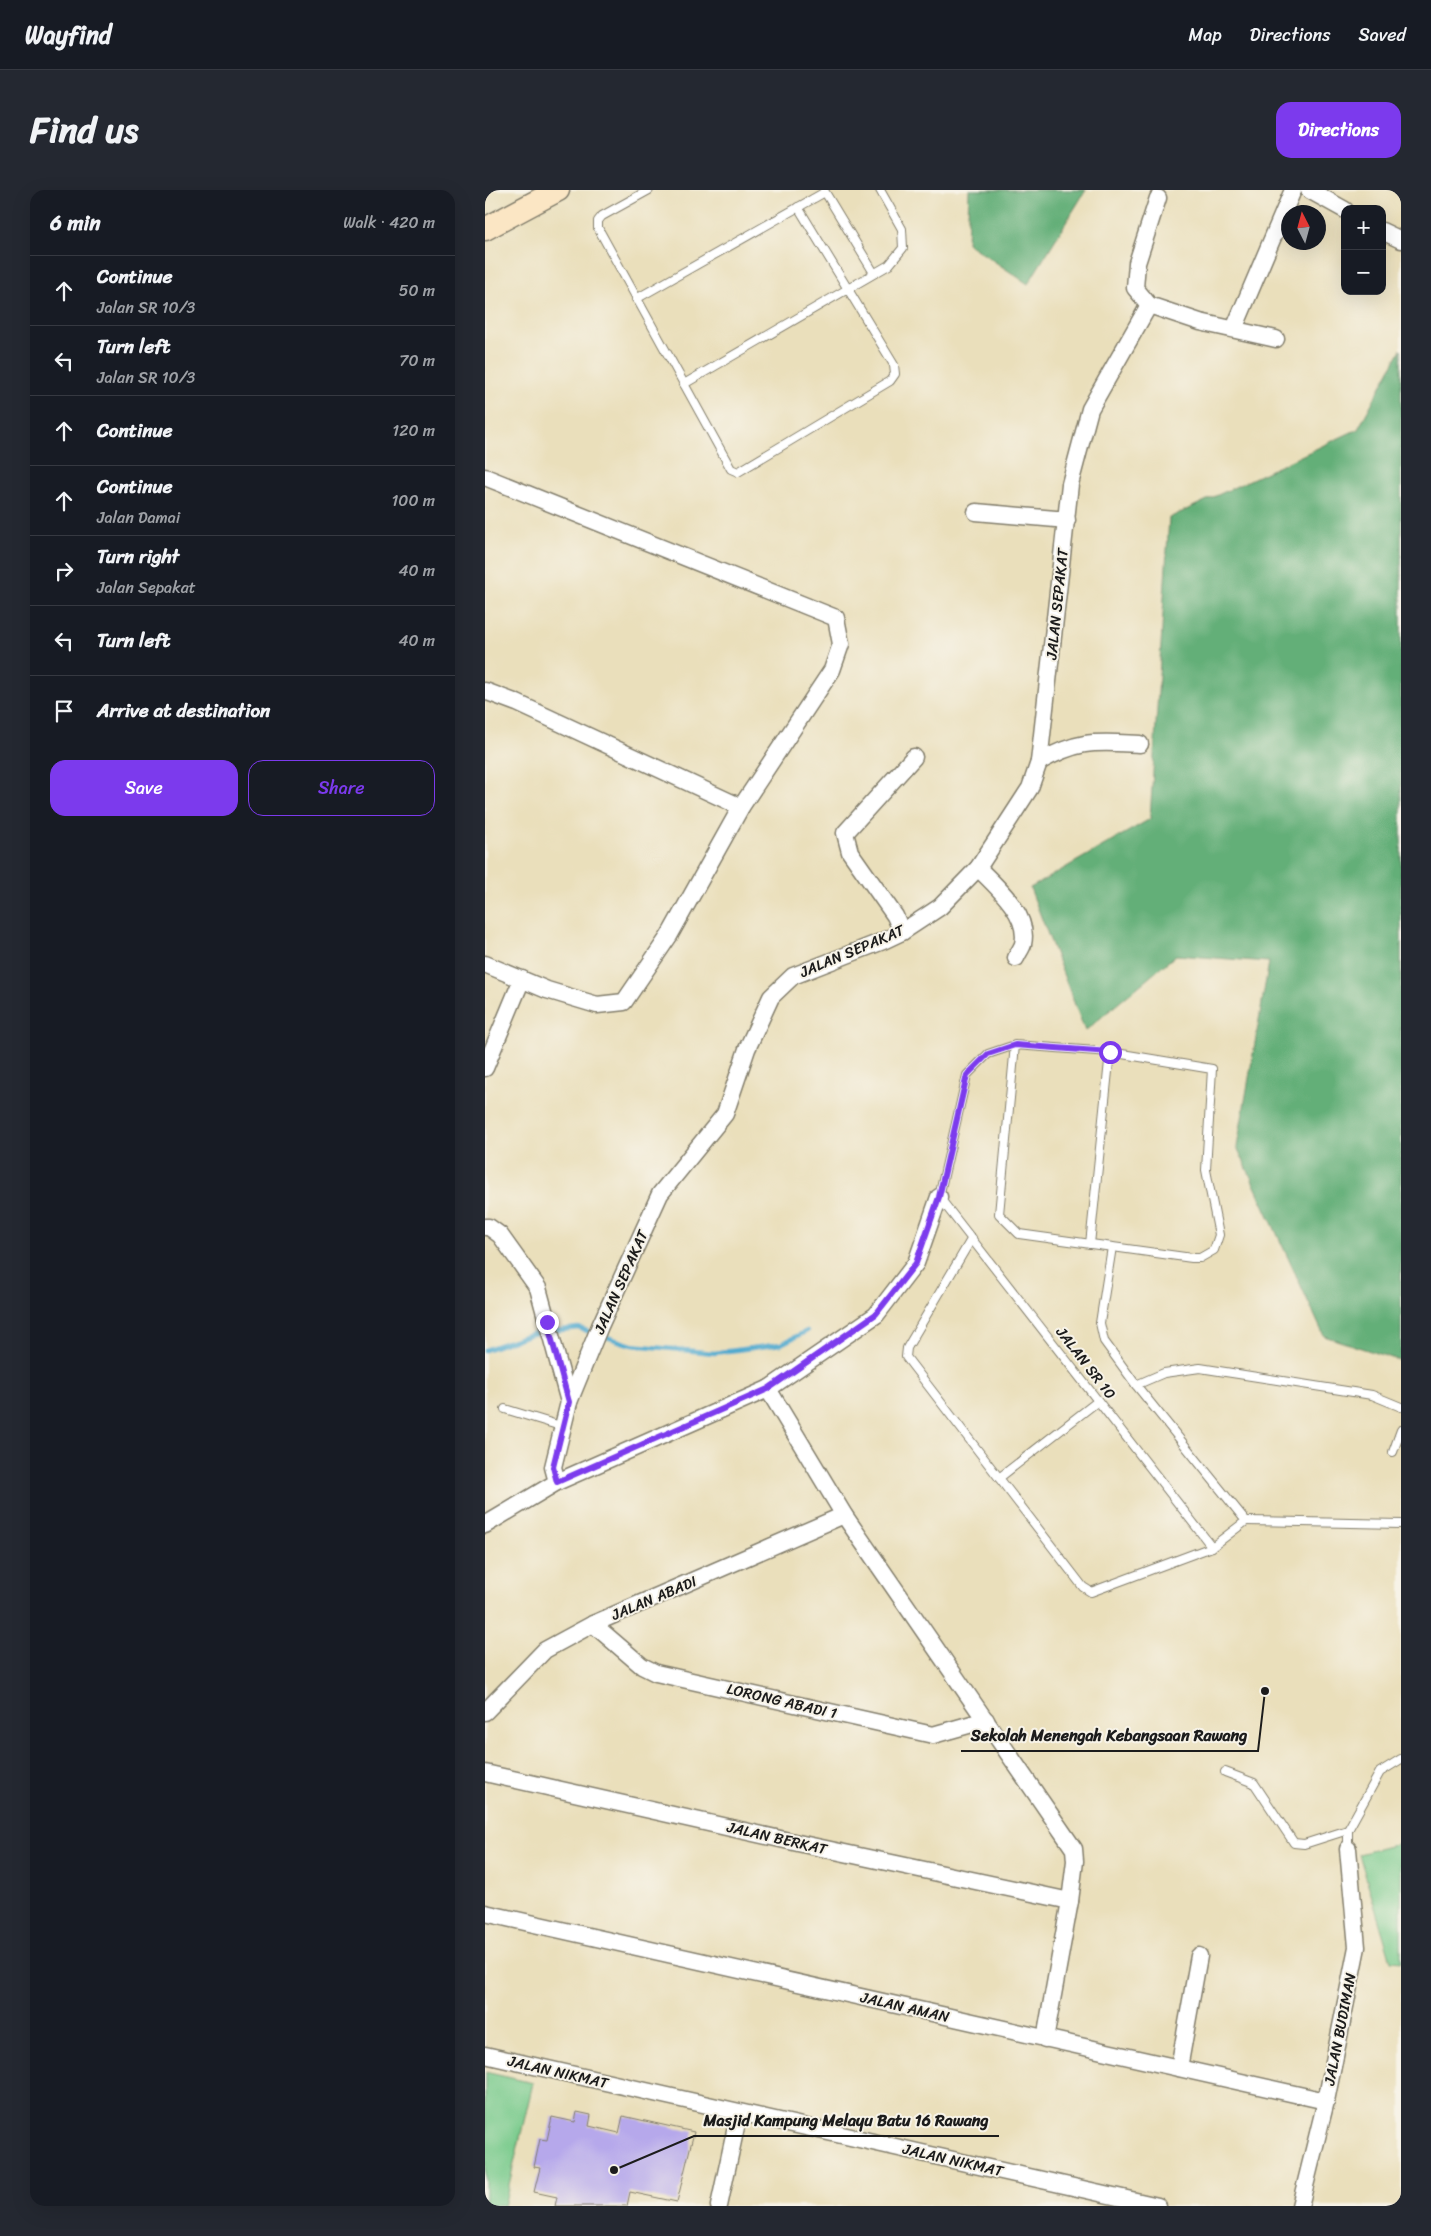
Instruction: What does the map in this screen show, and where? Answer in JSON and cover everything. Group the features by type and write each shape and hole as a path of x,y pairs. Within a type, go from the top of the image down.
{"street":[{"path":"1234,329 1293,190"},
{"path":"1309,190 1341,208"},
{"path":"485,229 544,195"},
{"path":"1158,198 1137,263 1135,288 1149,305 1200,322 1276,339"},
{"path":"1386,233 1401,240"},
{"name":"JALAN SEPAKAT","path":"557,1482 553,1467 569,1402 600,1326 660,1194 725,1114 747,1049 771,997 793,976 902,932 940,906 978,868 1031,788 1039,762 1071,484 1090,409 1149,305"},
{"path":"485,477 836,618 841,644 832,670 741,807 669,936 624,1002 597,1005 547,990 485,964"},
{"path":"976,512 1067,520"},
{"path":"485,691 517,702 741,807"},
{"path":"1039,762 1077,744 1092,742 1140,744"},
{"path":"902,932 895,916 849,852 845,833 913,757"},
{"path":"978,868 1004,894 1015,909 1022,925 1023,943 1016,958"},
{"path":"485,1068 522,979"},
{"path":"485,1525 557,1482 768,1389 876,1314 916,1263 939,1197"},
{"path":"485,1227 489,1227 500,1235 537,1288 569,1402"},
{"path":"768,1389 844,1515 1071,1842 1075,1861 1070,1901 1045,2039"},
{"name":"JALAN ABADI","path":"485,1712 545,1650 593,1624 844,1515"},
{"name":"LORONG ABADI 1","path":"593,1624 642,1666 656,1673 933,1735 986,1720"},
{"name":"JALAN BERKAT","path":"485,1773 807,1845 1070,1901"},
{"name":"JALAN BUDIMAN","path":"1300,2206 1326,2101 1357,1947 1348,1848"},
{"name":"JALAN AMAN","path":"485,1913 1326,2101"},
{"path":"1179,2068 1199,1956"},
{"name":"JALAN NIKMAT","path":"485,2055 1157,2206"},
{"path":"719,2206 739,2113"}],"lane":[{"path":"649,190 602,216 598,228 731,470 739,472 746,470 893,378 896,369 798,208"},
{"path":"684,384 889,265 903,248 902,229 880,190"},
{"path":"636,299 798,208 824,191 874,273"},
{"path":"939,1197 967,1075 988,1054 1015,1045 1110,1052 1212,1069 1206,1173 1219,1234 1214,1250 1200,1258 1019,1234 999,1214 1015,1045"},
{"path":"1090,1244 1110,1052"},
{"name":"JALAN SR 10","path":"939,1197 1212,1547"},
{"path":"972,1238 907,1348 906,1357 1087,1590 1096,1591 1212,1547 1246,1521 1401,1524"},
{"path":"1112,1247 1099,1323 1104,1341 1136,1385 1246,1521"},
{"path":"1136,1385 1164,1373 1200,1368 1372,1395 1401,1407"},
{"path":"999,1478 1099,1401"},
{"path":"505,1409 564,1427"},
{"path":"1393,1452 1401,1430"},
{"path":"1348,1848 1349,1830 1380,1772 1401,1759"},
{"path":"1225,1772 1254,1784 1294,1843 1304,1844 1349,1830"}],"green space":[{"path":"969,190 1086,190 1028,284 967,243"},
{"path":"1401,349 1401,1361 1324,1336 1237,1147 1269,962 1176,955 1085,1031 1030,888 1150,819 1169,518 1358,429"},
{"path":"1401,1843 1401,1962 1391,1961 1359,1854"},
{"path":"485,2072 533,2083 504,2206 485,2206"}],"building":[{"path":"577,2112 591,2115 589,2126 619,2133 623,2116 694,2132 677,2202 630,2192 627,2206 555,2206 557,2197 534,2192 540,2168 534,2167 540,2139 547,2140 552,2117 575,2122"}],"waterway":[{"path":"553,1331 578,1328 632,1345 714,1353 781,1344 807,1331"},
{"path":"485,1350 531,1334 546,1332"}],"place":[{"name":"Sekolah Menengah Kebangsaan Rawang","path":"1265,1691"},
{"name":"Masjid Kampung Melayu Batu 16 Rawang","path":"614,2170"}],"route":[{"path":"547,1322 569,1402 553,1467 557,1482 768,1389 876,1314 916,1263 939,1197 967,1075 988,1054 1015,1045 1110,1052"}]}
